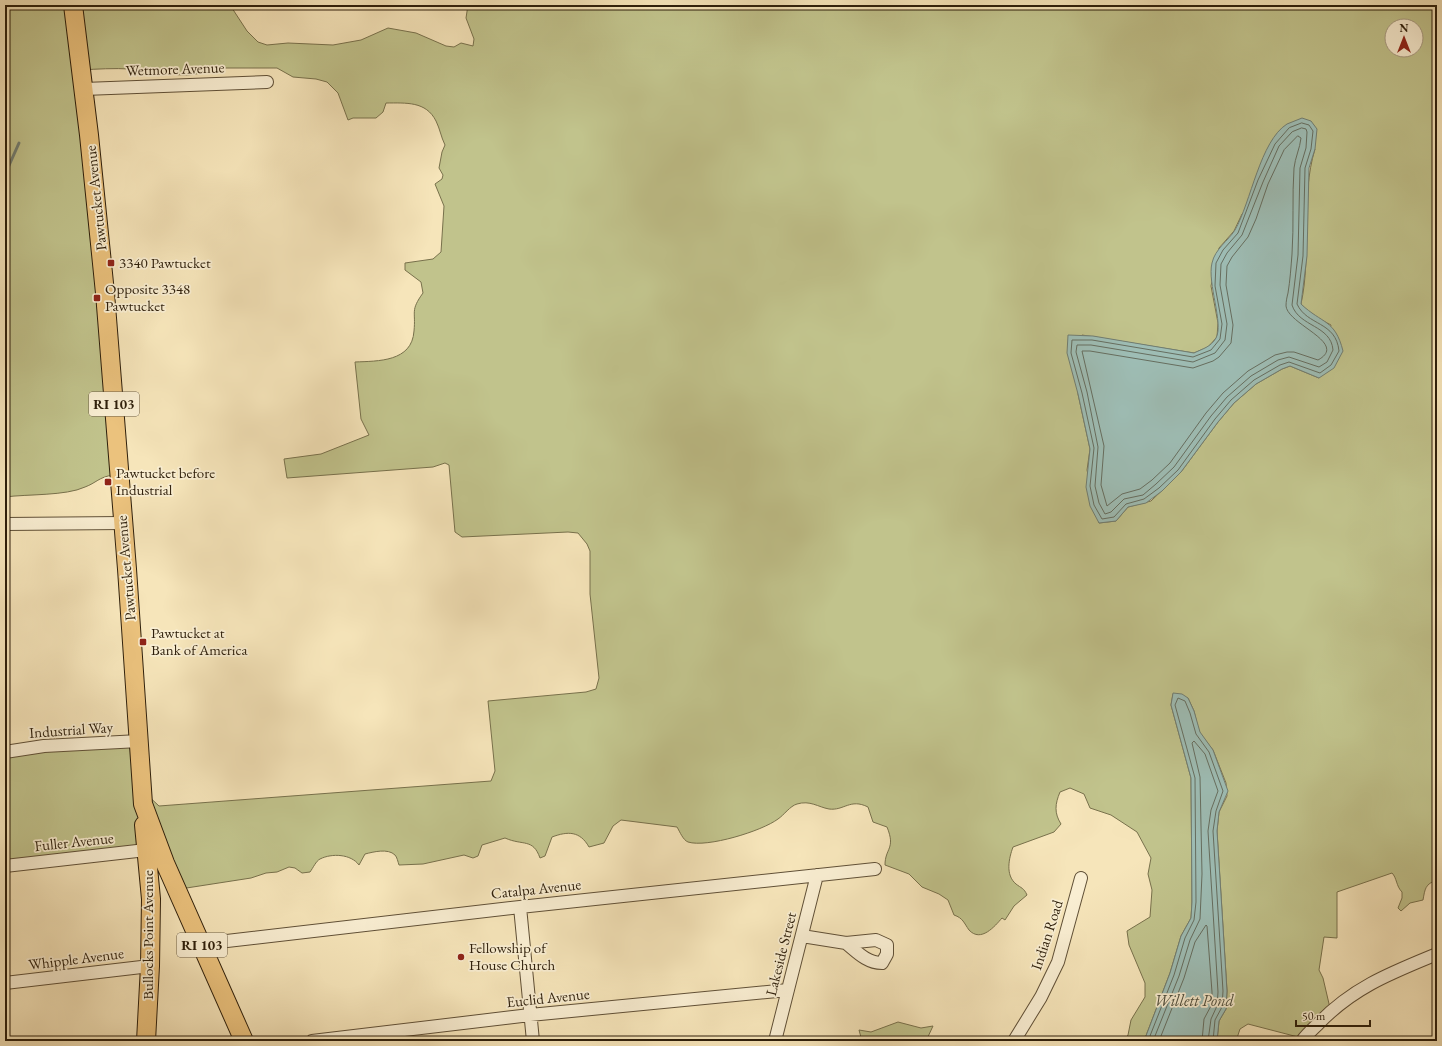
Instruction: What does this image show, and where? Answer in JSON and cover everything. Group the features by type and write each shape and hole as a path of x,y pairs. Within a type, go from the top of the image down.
{"main road":[{"name":"Pawtucket Avenue","path":"73,5 84,89 105,293 143,804"},
{"name":"Bullocks Point Avenue","path":"143,804 152,849 150,966 146,1041"},
{"name":"RI 103","path":"152,849 180,895 244,1041"},
{"path":"151,899 180,895"}],"street":[{"name":"Wetmore Avenue","path":"84,89 267,82"},
{"path":"5,524 123,523"},
{"name":"Industrial Way","path":"5,752 44,746 139,741"},
{"name":"Fuller Avenue","path":"5,866 152,849"},
{"name":"Catalpa Avenue","path":"201,944 520,907 875,869"},
{"name":"Lakeside Street","path":"775,1041 817,875"},
{"name":"Indian Road","path":"1014,1041 1041,997 1058,962 1081,878"},
{"path":"520,907 532,1041"},
{"path":"802,936 846,943"},
{"path":"1302,1041 1306,1035 1330,1012 1369,983 1437,954"},
{"name":"Whipple Avenue","path":"5,983 150,966"},
{"name":"Euclid Avenue","path":"312,1041 530,1015 788,990"}],"green space":[{"path":"5,5 230,5 247,31 258,42 267,45 288,43 333,45 361,40 388,28 416,33 446,46 454,47 461,43 473,46 474,39 466,18 468,5 1437,5 1437,880 1430,883 1426,887 1423,900 1410,903 1401,911 1398,908 1402,898 1402,892 1392,873 1337,892 1337,938 1324,937 1319,970 1323,978 1330,1008 1298,1037 1248,1024 1240,1029 1236,1041 1217,1041 1219,1021 1226,1009 1227,991 1217,831 1219,812 1227,796 1226,783 1213,750 1199,732 1194,711 1188,698 1173,694 1171,705 1191,778 1191,918 1181,936 1170,973 1144,1041 1124,1041 1128,1035 1131,1020 1145,997 1145,983 1129,945 1127,931 1150,917 1152,890 1148,874 1151,858 1137,832 1111,815 1090,808 1084,794 1070,788 1060,792 1058,796 1056,812 1061,824 1054,832 1013,847 1009,861 1010,876 1016,884 1024,889 1027,895 1014,906 1005,920 1002,918 992,929 978,935 969,930 961,919 954,915 948,900 939,894 922,887 909,874 885,865 885,859 890,844 887,827 873,822 868,807 856,804 829,809 810,803 797,804 770,824 748,833 721,841 708,843 686,841 677,827 621,820 613,826 604,843 589,847 578,835 568,833 552,837 545,856 540,858 531,845 505,838 482,845 478,856 473,858 464,855 423,864 399,865 395,855 380,851 365,854 359,865 356,861 336,855 319,860 310,872 302,873 295,868 289,867 277,872 266,873 251,878 180,889 147,844 5,867 5,751 139,740 144,792 159,806 491,781 495,771 488,701 586,692 596,689 599,678 590,594 590,551 587,544 578,533 568,532 462,537 455,532 449,465 445,463 433,467 287,478 284,459 321,454 369,435 361,419 355,362 392,358 401,354 407,349 412,341 414,331 414,311 416,304 423,293 421,282 405,270 405,263 433,259 441,252 444,206 435,184 442,179 443,175 439,168 445,145 432,114 415,104 386,103 383,112 376,118 353,118 348,120 338,93 327,82 316,79 293,77 277,68 211,68 202,72 182,75 131,69 81,70 113,475 104,477 85,487 68,492 5,497","holes":["1315,149 1311,168 1307,206 1306,266 1301,304 1312,315 1331,325 1319,378 1290,366 1256,384 1234,403 1181,472 1151,501 1128,507 1116,521 1099,523 1087,470 1090,449 1078,394 1082,335 1194,353 1208,347 1217,337 1218,323 1211,286 1219,248 1234,231 1242,214"]},
{"path":"898,1022 921,1028 933,1026 926,1041 862,1041 859,1030 871,1032"}],"water":[{"path":"1302,118 1311,121 1317,129 1315,149 1309,168 1307,256 1301,304 1332,327 1340,341 1343,351 1334,368 1319,378 1290,366 1256,384 1234,403 1181,472 1162,491 1146,503 1128,507 1116,521 1099,523 1090,506 1086,487 1090,449 1067,353 1068,335 1093,336 1194,353 1212,344 1218,332 1218,323 1211,271 1212,263 1216,253 1235,230 1241,218 1257,173 1270,144 1278,132 1287,124"},
{"name":"Willett Pond","path":"1173,693 1182,694 1188,698 1194,711 1200,732 1213,750 1228,791 1219,812 1217,831 1227,991 1226,1009 1219,1021 1217,1041 1144,1041 1170,973 1181,936 1191,918 1191,778 1171,705"}],"waterway":[{"path":"7,170 19,143"}],"place":[{"name":"3340 Pawtucket","path":"111,263"},
{"name":"Opposite 3348 Pawtucket","path":"97,298"},
{"name":"Pawtucket before Industrial","path":"108,482"},
{"name":"Pawtucket at Bank of America","path":"143,642"},
{"name":"Fellowship of House Church","path":"461,957"}]}
